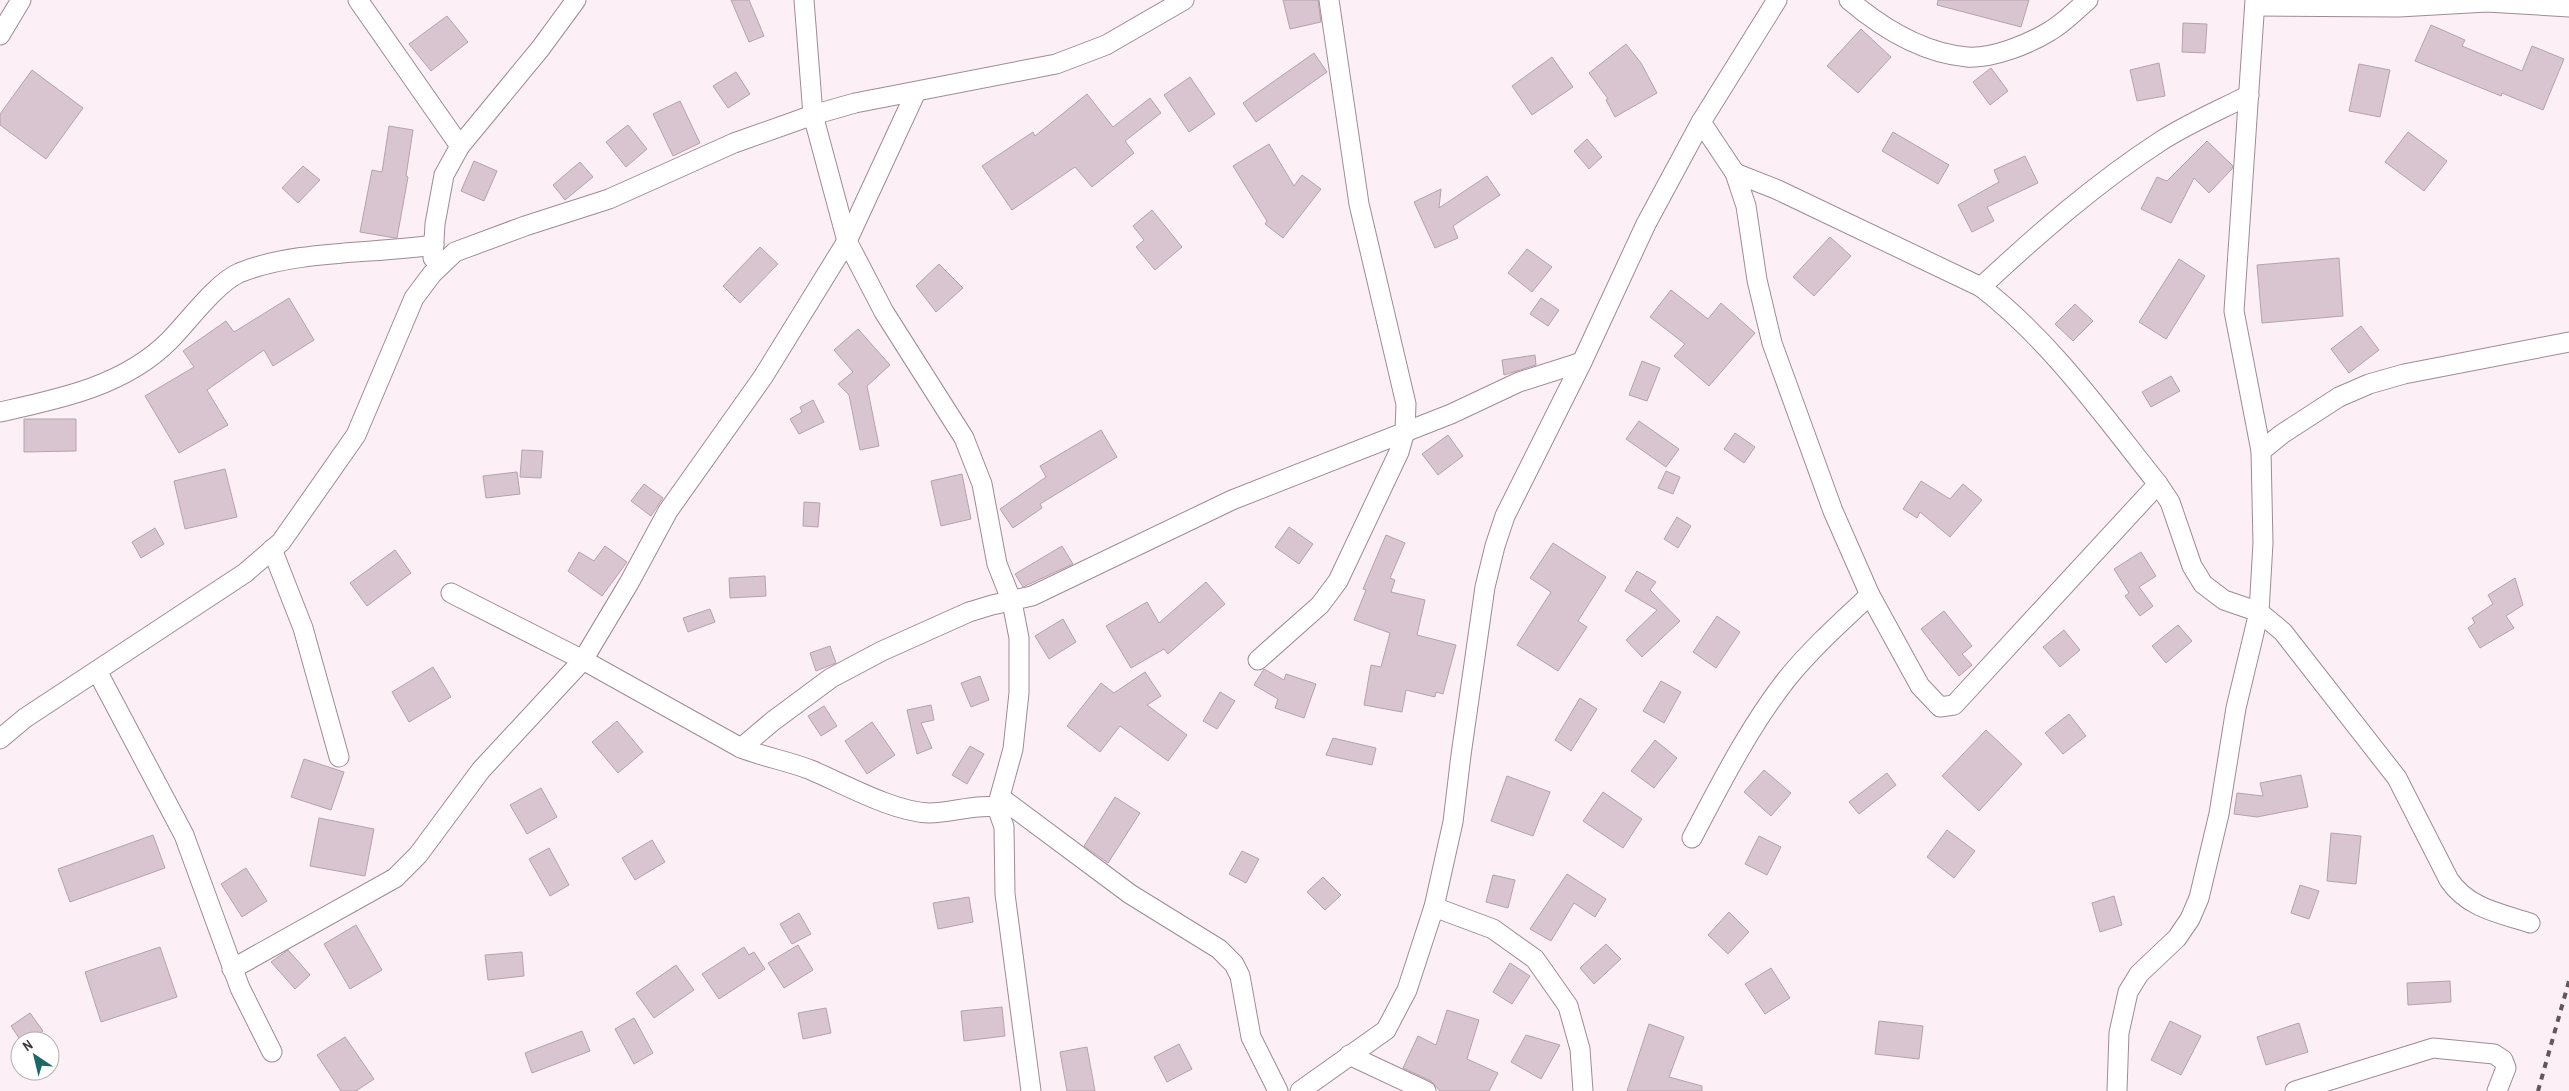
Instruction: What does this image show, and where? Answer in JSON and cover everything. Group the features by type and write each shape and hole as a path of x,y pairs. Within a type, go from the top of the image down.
{"street":[{"path":"0,35 21,0"},
{"path":"358,0 460,146"},
{"path":"432,274 435,224 444,175 460,146 540,49 576,0"},
{"path":"804,0 813,115 847,242 884,312 964,438 982,484 997,564 1012,602 1019,638 1019,693 1013,749 999,803 1004,826 1005,894 1030,1091"},
{"path":"0,739 25,718 245,573 272,549 297,519 356,435 414,298 432,274 455,252 524,226 608,199 734,143 813,115 855,103 1056,64 1106,45 1184,0"},
{"path":"1258,660 1320,605 1338,581 1377,502 1399,452 1405,431 1406,404 1359,204 1329,0"},
{"path":"1300,1091 1386,1030 1398,1011 1412,976 1434,907 1454,822 1460,755 1485,587 1505,516 1582,362 1646,224 1701,122 1777,0"},
{"path":"1849,0 1900,35 1924,48 1969,57 2009,50 2050,31 2088,0"},
{"path":"2117,1091 2119,1033 2128,992 2139,974 2176,938 2190,919 2199,898 2219,814 2236,708 2259,612 2263,543 2261,452 2234,311 2255,3 2399,7 2487,2 2569,7"},
{"path":"232,969 395,878 418,855 482,770 582,660 629,583 668,511 763,377 847,242 916,92"},
{"path":"1981,287 2046,228 2104,180 2163,139 2249,95"},
{"path":"1701,122 1735,173 1746,206 1757,280 1772,343 1833,511 1870,595 1920,686 1940,707 1954,705 2158,484"},
{"path":"1735,173 1778,190 1981,287 2008,308 2060,362 2158,484 2170,502 2192,566 2203,584 2224,600 2259,612 2283,632 2397,778 2449,880 2459,894 2481,908 2530,923"},
{"path":"0,412 88,391 134,368 168,343 207,299 237,274 278,260 398,250 434,245"},
{"path":"2261,452 2282,434 2339,397 2369,384 2404,374 2569,342"},
{"path":"741,748 801,700 854,664 969,612 1032,596 1232,500 1451,414 1519,382 1582,362"},
{"path":"272,549 303,628 338,757"},
{"path":"451,593 582,660 741,748 809,770 903,809 929,813 999,803 1130,894 1220,949 1234,964 1240,976 1246,1020 1251,1037 1278,1091"},
{"path":"1692,838 1742,743 1763,711 1788,678 1814,649 1870,595"},
{"path":"97,671 184,835 232,969 272,1052"},
{"path":"1434,907 1493,929 1518,945 1540,965 1568,1006 1576,1027 1583,1091"},
{"path":"2295,1091 2433,1048 2494,1054 2503,1060 2506,1068 2498,1091"},
{"path":"1349,1055 1426,1091"}],"building":[{"path":"731,0 749,0 764,36 749,42"},
{"path":"1283,0 1318,0 1321,22 1290,29"},
{"path":"1938,0 2029,0 2021,27 1937,5"},
{"path":"447,16 468,42 431,71 409,44"},
{"path":"2183,23 2207,24 2205,53 2182,52"},
{"path":"2431,25 2465,40 2462,46 2522,71 2532,46 2564,59 2543,110 2502,93 2501,96 2415,61"},
{"path":"1861,29 1891,57 1858,93 1827,66"},
{"path":"1626,44 1641,63 1657,93 1615,117 1606,100 1608,99 1589,73"},
{"path":"1314,53 1327,72 1256,122 1243,103"},
{"path":"1552,57 1573,87 1532,115 1512,86"},
{"path":"2159,63 2165,96 2137,101 2130,70"},
{"path":"2359,64 2390,70 2380,117 2349,111"},
{"path":"1991,68 2008,91 1990,105 1973,82"},
{"path":"32,70 83,108 46,159 0,125 0,114"},
{"path":"736,72 750,94 728,108 713,86"},
{"path":"1190,77 1215,114 1189,132 1164,95"},
{"path":"1087,94 1113,127 1150,98 1161,113 1125,141 1134,153 1092,187 1075,167 1012,210 982,166 1033,132 1035,136"},
{"path":"680,101 700,143 673,156 653,114"},
{"path":"628,125 647,149 626,167 606,142"},
{"path":"389,126 413,130 406,176 408,177 397,238 360,232 372,170 382,172"},
{"path":"1893,132 1949,165 1938,184 1882,151"},
{"path":"2408,132 2447,161 2424,191 2385,162"},
{"path":"1587,139 1602,157 1589,169 1574,151"},
{"path":"2207,141 2233,166 2209,193 2194,178 2171,223 2141,209 2157,177 2167,181"},
{"path":"1269,144 1294,186 1302,175 1321,189 1283,238 1265,224 1267,221 1233,166"},
{"path":"2025,156 2038,183 1987,207 1994,221 1972,232 1958,205 1999,182 1994,170"},
{"path":"474,161 497,171 484,201 461,191"},
{"path":"580,162 593,177 565,200 553,185"},
{"path":"303,166 320,180 298,203 282,188"},
{"path":"1487,176 1500,195 1453,226 1458,238 1435,248 1414,202 1441,189 1439,208"},
{"path":"1152,210 1182,247 1155,270 1136,247 1144,240 1133,226"},
{"path":"1830,237 1851,256 1814,296 1793,277"},
{"path":"760,247 778,264 740,303 723,286"},
{"path":"1527,249 1552,267 1532,292 1508,273"},
{"path":"2339,258 2343,316 2262,323 2257,265"},
{"path":"2179,259 2205,276 2166,339 2139,322"},
{"path":"939,264 963,288 936,312 916,286"},
{"path":"1671,290 1708,319 1721,303 1755,333 1709,386 1674,356 1685,344 1650,317"},
{"path":"289,298 314,340 273,366 264,350 207,390 228,425 179,453 145,396 194,367 183,351 226,321 234,332"},
{"path":"1541,298 1559,310 1548,326 1530,314"},
{"path":"2075,304 2093,321 2073,341 2055,324"},
{"path":"2361,326 2379,350 2349,373 2331,349"},
{"path":"858,329 890,365 867,386 879,446 860,450 849,395 838,384 853,372 834,350"},
{"path":"1535,355 1536,365 1504,375 1502,360"},
{"path":"1642,361 1660,368 1647,401 1629,395"},
{"path":"2171,376 2180,391 2151,407 2142,392"},
{"path":"813,400 824,422 799,434 790,419 802,412 800,407"},
{"path":"24,419 76,419 76,451 24,452"},
{"path":"1639,421 1679,449 1666,467 1626,439"},
{"path":"1101,430 1117,457 1040,504 1042,508 1013,528 1000,509 1046,477 1040,466"},
{"path":"1735,433 1755,447 1744,463 1724,449"},
{"path":"1448,435 1463,456 1438,475 1422,454"},
{"path":"522,450 543,451 541,478 520,477"},
{"path":"225,469 237,517 185,529 174,481"},
{"path":"1666,471 1680,477 1673,494 1658,488"},
{"path":"517,472 520,494 486,498 483,476"},
{"path":"962,474 971,519 941,526 931,481"},
{"path":"1921,481 1950,499 1963,484 1982,500 1950,537 1920,512 1917,518 1903,509"},
{"path":"644,484 663,498 651,516 631,501"},
{"path":"804,502 820,503 818,527 803,526"},
{"path":"1677,517 1691,526 1678,548 1664,539"},
{"path":"1289,527 1313,544 1299,564 1275,547"},
{"path":"155,528 164,544 141,558 132,542"},
{"path":"1386,535 1405,543 1390,578 1395,580 1391,592 1425,600 1417,635 1456,645 1443,694 1436,692 1435,697 1406,690 1402,712 1364,705 1371,665 1381,667 1390,633 1354,620 1366,590 1363,589"},
{"path":"1553,543 1606,577 1578,621 1587,627 1558,671 1517,645 1551,592 1530,578"},
{"path":"605,546 627,562 602,596 568,571 579,552 594,561"},
{"path":"1062,546 1073,564 1023,587 1015,574"},
{"path":"395,550 411,573 367,606 350,583"},
{"path":"2141,552 2156,576 2139,587 2153,606 2140,616 2125,596 2129,593 2114,569"},
{"path":"1637,571 1656,582 1650,590 1680,621 1642,657 1626,640 1657,610 1625,591"},
{"path":"765,576 766,596 730,598 729,578"},
{"path":"2515,578 2523,605 2506,616 2514,628 2480,648 2468,628 2475,623 2472,618 2493,604 2488,595"},
{"path":"1206,582 1225,604 1168,654 1164,649 1131,668 1106,626 1147,602 1159,623"},
{"path":"710,609 715,622 688,632 683,618"},
{"path":"1944,611 1972,646 1962,654 1972,665 1959,676 1921,629"},
{"path":"1717,616 1740,632 1716,668 1693,652"},
{"path":"1063,619 1076,642 1049,659 1035,636"},
{"path":"2178,625 2192,641 2166,663 2152,646"},
{"path":"2064,630 2080,650 2060,667 2043,647"},
{"path":"830,646 836,663 816,671 810,653"},
{"path":"433,667 451,697 409,722 392,692"},
{"path":"1264,669 1284,680 1286,674 1316,684 1304,718 1275,708 1278,699 1254,685"},
{"path":"1145,672 1161,696 1147,705 1187,735 1168,761 1120,726 1100,752 1067,726 1101,683 1114,693"},
{"path":"980,676 989,700 971,707 961,683"},
{"path":"1661,681 1681,692 1664,723 1643,711"},
{"path":"1220,692 1235,701 1217,729 1203,721"},
{"path":"1580,698 1597,709 1571,751 1555,740"},
{"path":"931,705 934,720 921,723 932,748 917,754 907,710"},
{"path":"824,706 837,726 821,736 808,716"},
{"path":"2069,714 2086,736 2063,754 2045,733"},
{"path":"617,721 643,752 618,773 592,742"},
{"path":"872,722 895,755 867,774 845,741"},
{"path":"1986,730 2022,764 1979,811 1942,776"},
{"path":"1333,738 1376,748 1372,765 1326,755"},
{"path":"1655,740 1677,758 1654,788 1631,771"},
{"path":"970,746 984,754 967,784 952,775"},
{"path":"304,759 344,772 331,810 291,797"},
{"path":"1764,770 1791,793 1771,816 1744,792"},
{"path":"1887,773 1896,785 1859,814 1849,802"},
{"path":"2301,775 2308,807 2257,817 2234,814 2237,793 2263,796 2260,783"},
{"path":"1507,776 1550,792 1533,836 1491,821"},
{"path":"541,788 557,817 527,834 510,805"},
{"path":"1603,792 1642,819 1623,848 1583,821"},
{"path":"1115,797 1140,813 1108,863 1084,846"},
{"path":"319,818 374,829 365,876 310,866"},
{"path":"1947,830 1975,851 1954,878 1927,857"},
{"path":"2331,833 2361,836 2356,884 2327,881"},
{"path":"153,835 165,868 70,902 58,869"},
{"path":"1759,836 1781,847 1767,875 1745,864"},
{"path":"652,840 665,862 635,880 622,858"},
{"path":"549,848 569,885 550,896 529,859"},
{"path":"1242,851 1259,859 1246,883 1229,874"},
{"path":"246,868 267,901 242,917 221,884"},
{"path":"1567,874 1606,899 1595,917 1574,903 1551,941 1530,929"},
{"path":"1493,875 1515,880 1508,908 1486,902"},
{"path":"1323,877 1341,895 1325,910 1307,892"},
{"path":"2300,885 2319,891 2309,919 2291,913"},
{"path":"2114,896 2122,925 2100,932 2092,903"},
{"path":"969,897 973,922 938,929 933,903"},
{"path":"1729,912 1749,932 1728,954 1708,935"},
{"path":"799,913 811,934 792,944 780,924"},
{"path":"356,925 382,970 350,989 324,944"},
{"path":"1606,944 1621,959 1594,984 1580,968"},
{"path":"798,945 813,970 784,988 768,963"},
{"path":"160,947 177,997 101,1022 85,972"},
{"path":"744,947 749,955 754,952 765,969 719,999 702,974"},
{"path":"288,950 310,975 295,989 271,962"},
{"path":"522,952 524,976 488,980 485,955"},
{"path":"1510,963 1530,976 1512,1004 1493,992"},
{"path":"676,965 694,990 654,1018 636,993"},
{"path":"1771,968 1790,998 1765,1014 1745,984"},
{"path":"2450,981 2451,1002 2408,1005 2407,983"},
{"path":"1002,1007 1005,1036 964,1041 961,1011"},
{"path":"826,1008 831,1033 803,1039 798,1013"},
{"path":"1447,1010 1479,1020 1467,1059 1498,1073 1489,1091 1440,1091 1431,1081 1403,1068 1418,1036 1436,1045"},
{"path":"30,1013 43,1031 14,1031 11,1026"},
{"path":"634,1018 653,1053 634,1064 615,1029"},
{"path":"1879,1021 1923,1026 1919,1059 1875,1054"},
{"path":"2170,1021 2201,1036 2181,1075 2151,1060"},
{"path":"2299,1023 2308,1052 2266,1065 2257,1037"},
{"path":"1649,1024 1684,1037 1669,1077 1702,1086 1702,1091 1627,1091"},
{"path":"582,1031 590,1051 532,1073 525,1053"},
{"path":"1526,1035 1560,1045 1541,1079 1511,1062"},
{"path":"345,1037 374,1079 356,1091 341,1091 317,1055"},
{"path":"1179,1044 1192,1069 1167,1082 1154,1057"},
{"path":"1087,1047 1095,1091 1067,1091 1060,1052"}],"railway":[{"path":"2538,1091 2569,981"}]}
